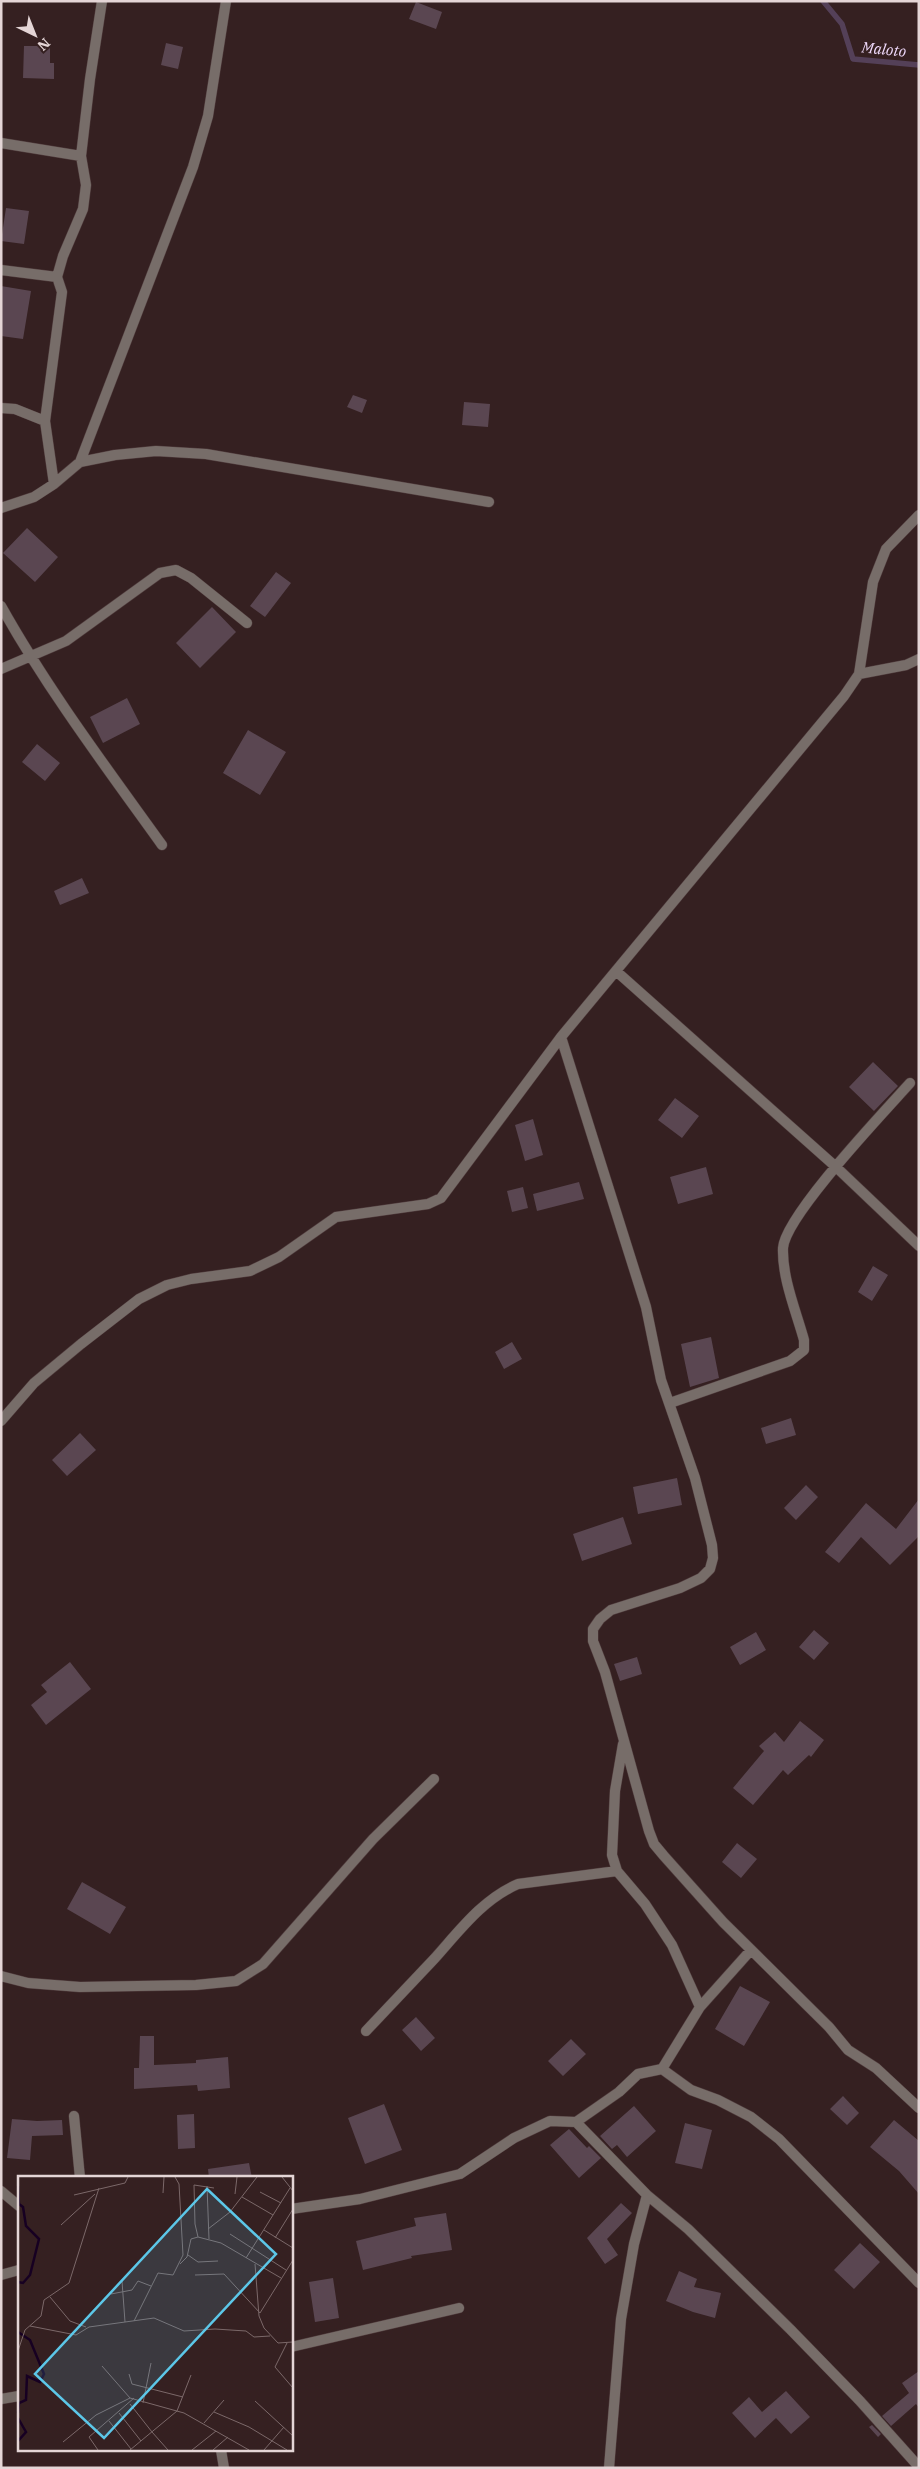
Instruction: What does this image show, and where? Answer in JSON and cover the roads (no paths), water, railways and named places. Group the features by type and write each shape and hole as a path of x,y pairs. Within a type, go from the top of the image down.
{"street":[{"path":"54,484 45,421 62,292 57,277 63,256 82,209 86,185 81,156 102,1"},
{"path":"1,508 34,497 54,484 80,462 193,167 208,116 226,1"},
{"path":"1,142 81,156"},
{"path":"1,270 57,277"},
{"path":"1,408 14,410 45,421"},
{"path":"80,462 115,455 156,451 206,454 490,502"},
{"path":"1,1421 34,1383 74,1349 139,1299 167,1285 191,1279 250,1271 279,1257 336,1218 428,1204 442,1198 561,1037 844,696 859,674 874,582 886,549 919,516"},
{"path":"1,669 29,655 66,641 144,583 160,573 176,570 191,578 247,623"},
{"path":"1,606 29,655 162,845"},
{"path":"859,674 906,665 919,659"},
{"path":"616,971 836,1167 919,1246"},
{"path":"561,1037 646,1307 661,1380 695,1478 712,1545 713,1558 710,1568 701,1578 680,1588 611,1610 600,1618 593,1629 593,1641 605,1672 654,1844 751,1950 829,2027 848,2050 876,2068 919,2108"},
{"path":"670,1403 790,1361 804,1350 804,1340 785,1272 783,1245 809,1200 910,1083"},
{"path":"623,1740 615,1791 612,1855 617,1871 660,1926 672,1945 700,2007"},
{"path":"1,1976 28,1982 80,1986 196,1985 236,1981 263,1964 373,1839 434,1779"},
{"path":"366,2031 463,1927 492,1898 504,1890 518,1884 617,1871"},
{"path":"292,2209 360,2199 460,2174 514,2138 550,2122 576,2122 620,2092 638,2074 662,2069 700,2007 751,1950"},
{"path":"662,2069 691,2090 718,2100 751,2117 779,2139 919,2282"},
{"path":"74,2116 80,2176"},
{"path":"576,2122 646,2195 688,2229 776,2315 860,2401 919,2467"},
{"path":"1,2191 18,2205"},
{"path":"610,2468 621,2319 634,2244 646,2195"},
{"path":"1,2275 18,2270"},
{"path":"292,2347 459,2308"},
{"path":"1,2399 18,2396"},
{"path":"221,2452 224,2468"}],"waterway":[{"name":"Maloto","path":"823,1 842,24 853,59 919,65"}]}
